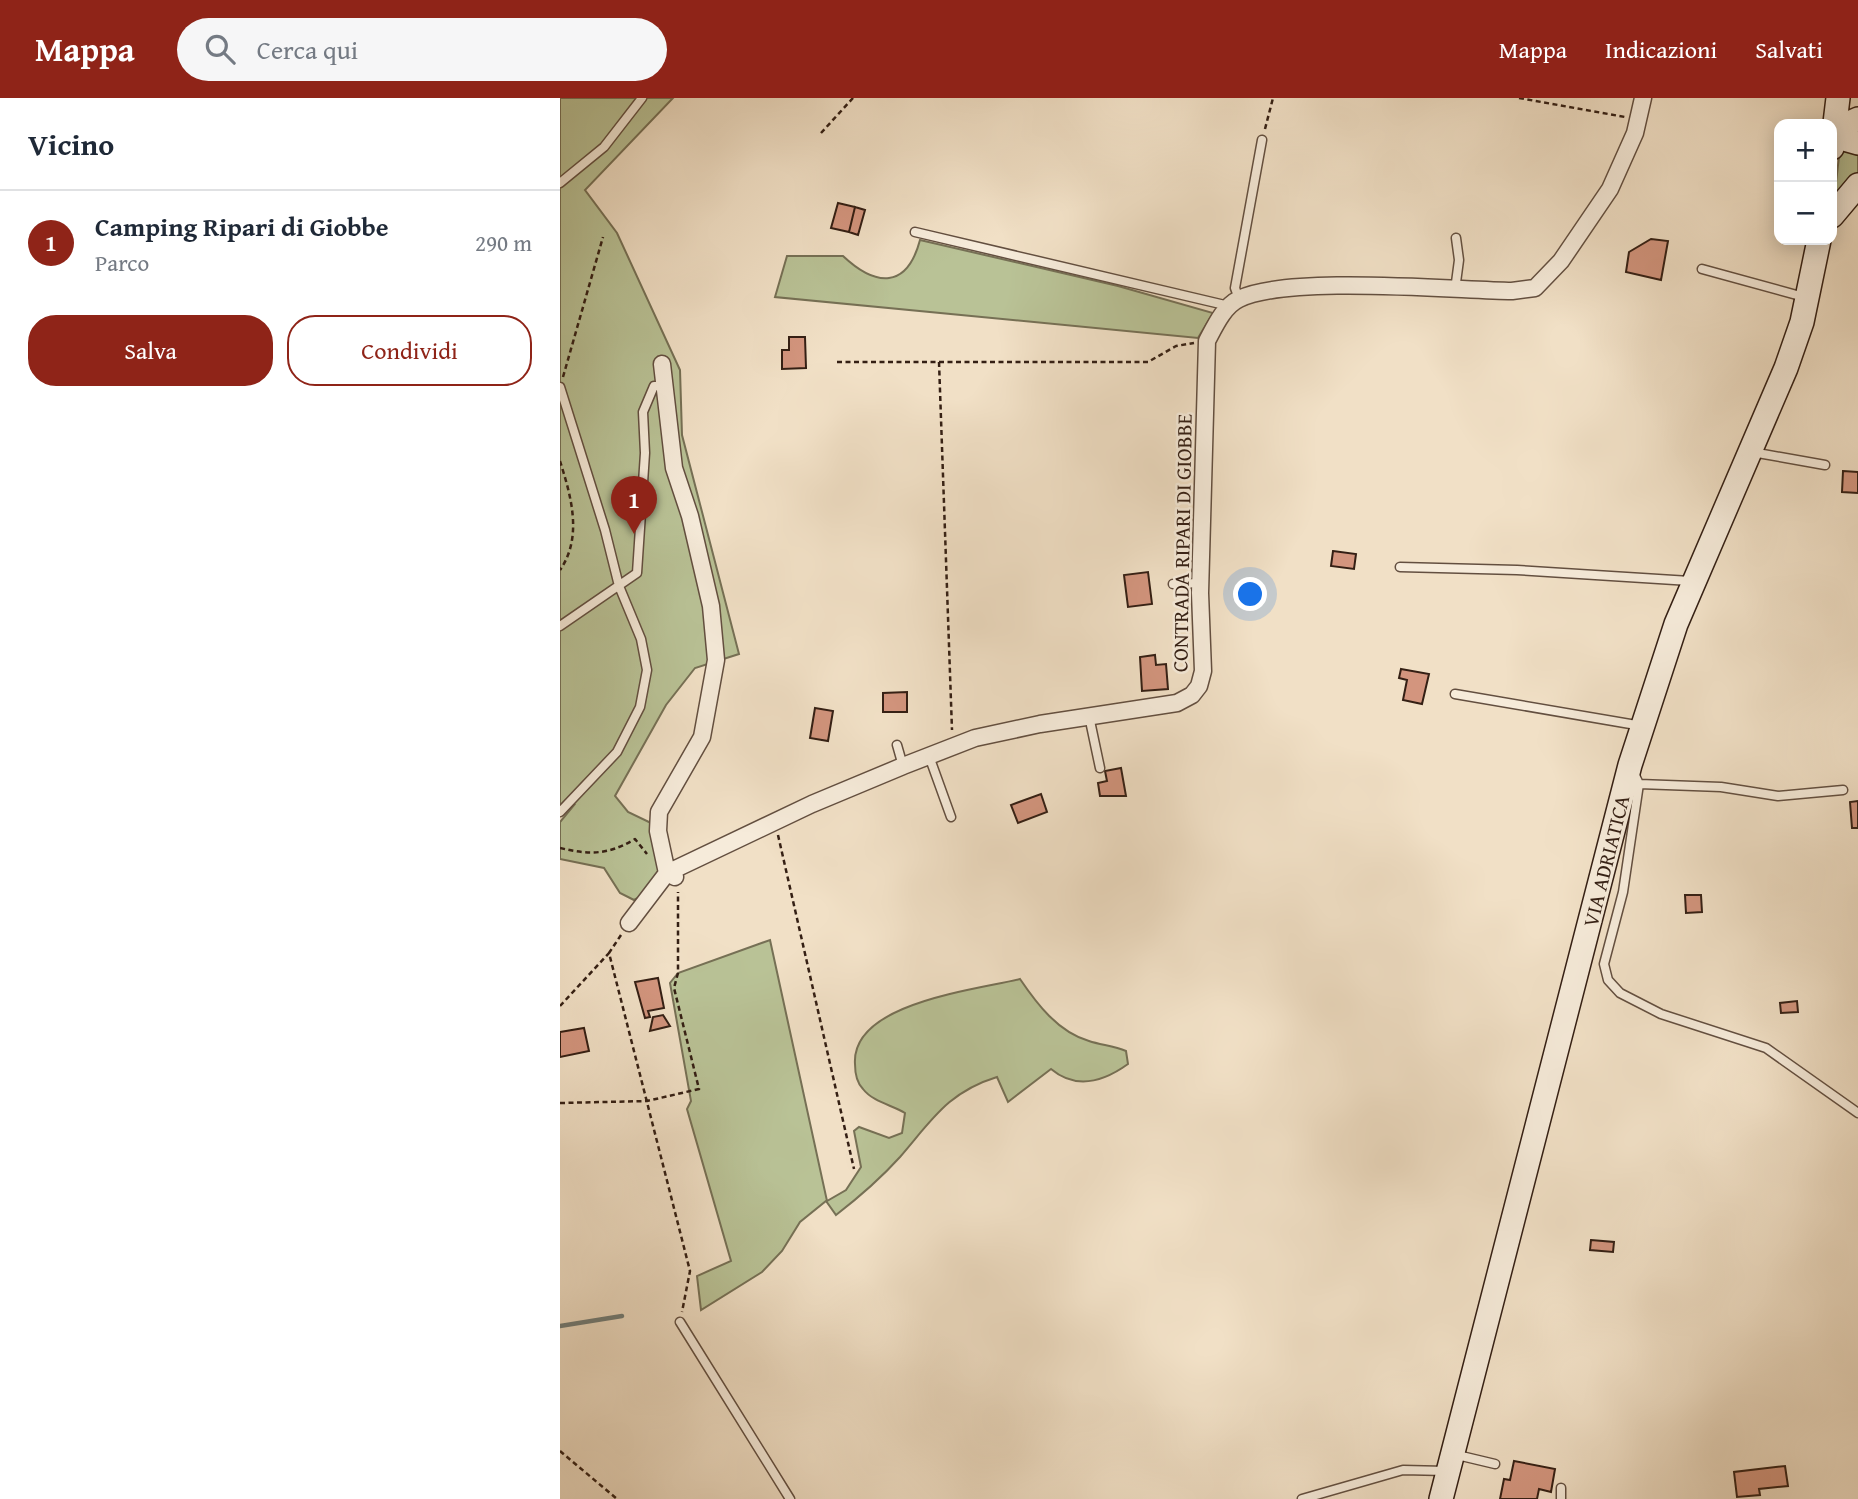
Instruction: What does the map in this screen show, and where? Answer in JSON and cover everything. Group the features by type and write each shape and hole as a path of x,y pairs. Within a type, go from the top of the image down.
{"main road":[{"path":"1836,119 1839,98"},
{"path":"1852,98 1858,101"},
{"path":"1837,136 1858,120"},
{"path":"1837,139 1858,143"},
{"path":"1837,210 1858,185"},
{"name":"VIA ADRIATICA","path":"1441,1499 1635,774 1642,726 1676,624 1786,368 1808,298 1818,245"}],"street":[{"path":"1207,341 1234,303 1258,293 1305,288 1512,291 1535,288 1561,261 1610,189 1638,119 1643,98"},
{"name":"CONTRADA RIPARI DI GIOBBE","path":"629,923 670,873 775,821 903,766 1001,733 1177,703 1192,695 1199,686 1203,671 1200,583 1207,341"},
{"path":"662,364 674,468 690,516 712,606 716,660 702,737 659,812 658,831 670,873"}],"lane":[{"path":"560,183 604,147 642,98"},
{"path":"915,232 1234,303 1262,140"},
{"path":"1455,290 1459,260 1456,238"},
{"path":"1702,269 1808,298"},
{"path":"560,626 637,573 644,467 643,412 654,386 663,386"},
{"path":"560,387 605,530 619,586 641,639 647,670 640,707 617,752 560,812"},
{"path":"1751,452 1825,466"},
{"path":"1400,567 1517,569 1694,582"},
{"path":"1173,584 1200,583"},
{"path":"1455,694 1642,726"},
{"path":"1089,716 1100,768"},
{"path":"897,745 903,766"},
{"path":"929,756 951,817"},
{"path":"1843,790 1778,796 1635,774 1623,892 1604,964 1608,980 1620,993 1661,1014 1766,1048 1858,1112"},
{"path":"680,1322 790,1499"},
{"path":"1302,1499 1403,1470 1451,1462 1495,1464"},
{"path":"1561,1488 1561,1499"}],"path":[{"path":"821,133 853,98"},
{"path":"1262,140 1273,98"},
{"path":"1519,98 1638,119"},
{"path":"560,387 603,237"},
{"path":"837,362 1148,362 1175,346 1207,341"},
{"path":"939,362 953,747"},
{"path":"560,461 574,516 573,544 560,570"},
{"path":"775,821 854,1169"},
{"path":"560,848 596,855 618,850 635,839 658,868 670,873 678,973 674,988 699,1089 647,1101 560,1103"},
{"path":"560,1006 609,953 629,923"},
{"path":"609,953 691,1271 680,1322"},
{"path":"560,1451 617,1499"}],"green space":[{"path":"560,98 673,98 585,190 617,233 680,370 682,435 739,654 695,668 666,705 615,796 628,812 651,823 660,874 649,892 634,900 620,893 604,868 560,859 560,822 574,805 560,807"},
{"path":"1840,148 1858,151 1858,177 1837,197"},
{"path":"920,240 1118,286 1213,313 1198,338 775,297 787,256 843,256 867,273 889,278 899,275 907,268"},
{"path":"770,940 827,1201 846,1190 861,1167 854,1131 859,1127 889,1138 902,1133 905,1113 867,1093 859,1084 855,1067 859,1043 873,1027 894,1013 947,995 1020,979 1058,1024 1078,1037 1126,1051 1128,1064 1109,1075 1090,1081 1070,1080 1051,1069 1008,1102 997,1077 966,1091 942,1109 893,1165 853,1202 836,1215 826,1201 800,1222 782,1251 762,1272 701,1310 697,1276 731,1261 687,1109 691,1101 670,983 678,973"}],"building":[{"path":"838,203 855,207 849,232 831,228"},
{"path":"855,207 865,210 858,235 849,232"},
{"path":"1651,239 1668,241 1661,280 1626,272 1629,252"},
{"path":"789,337 805,337 806,368 782,369 782,350 789,350"},
{"path":"1843,471 1858,472 1858,493 1842,492"},
{"path":"1333,551 1356,554 1354,569 1331,566"},
{"path":"1148,572 1152,604 1128,607 1124,575"},
{"path":"1155,655 1156,665 1166,664 1168,689 1142,691 1140,657"},
{"path":"1401,669 1429,674 1422,704 1403,700 1407,680 1399,678"},
{"path":"907,692 907,712 883,712 883,693"},
{"path":"815,708 833,711 828,741 810,738"},
{"path":"1121,768 1126,796 1100,796 1098,783 1107,781 1105,771"},
{"path":"1041,794 1047,812 1018,823 1011,805"},
{"path":"1858,801 1858,828 1852,828 1850,802"},
{"path":"1685,895 1701,895 1702,912 1686,913"},
{"path":"658,978 664,1008 648,1011 650,1017 645,1018 635,982"},
{"path":"1797,1001 1798,1012 1781,1013 1780,1003"},
{"path":"663,1015 670,1026 650,1031 653,1017"},
{"path":"584,1028 589,1051 560,1057 560,1032"},
{"path":"1591,1240 1614,1242 1613,1252 1590,1250"},
{"path":"1514,1461 1555,1469 1551,1492 1539,1489 1537,1499 1500,1499 1504,1479 1510,1480"},
{"path":"1785,1466 1788,1486 1759,1489 1760,1495 1737,1497 1734,1472"}],"waterway":[{"path":"560,1326 622,1316"}],"place":[{"name":"Camping Ripari di Giobbe","path":"634,534"}]}
